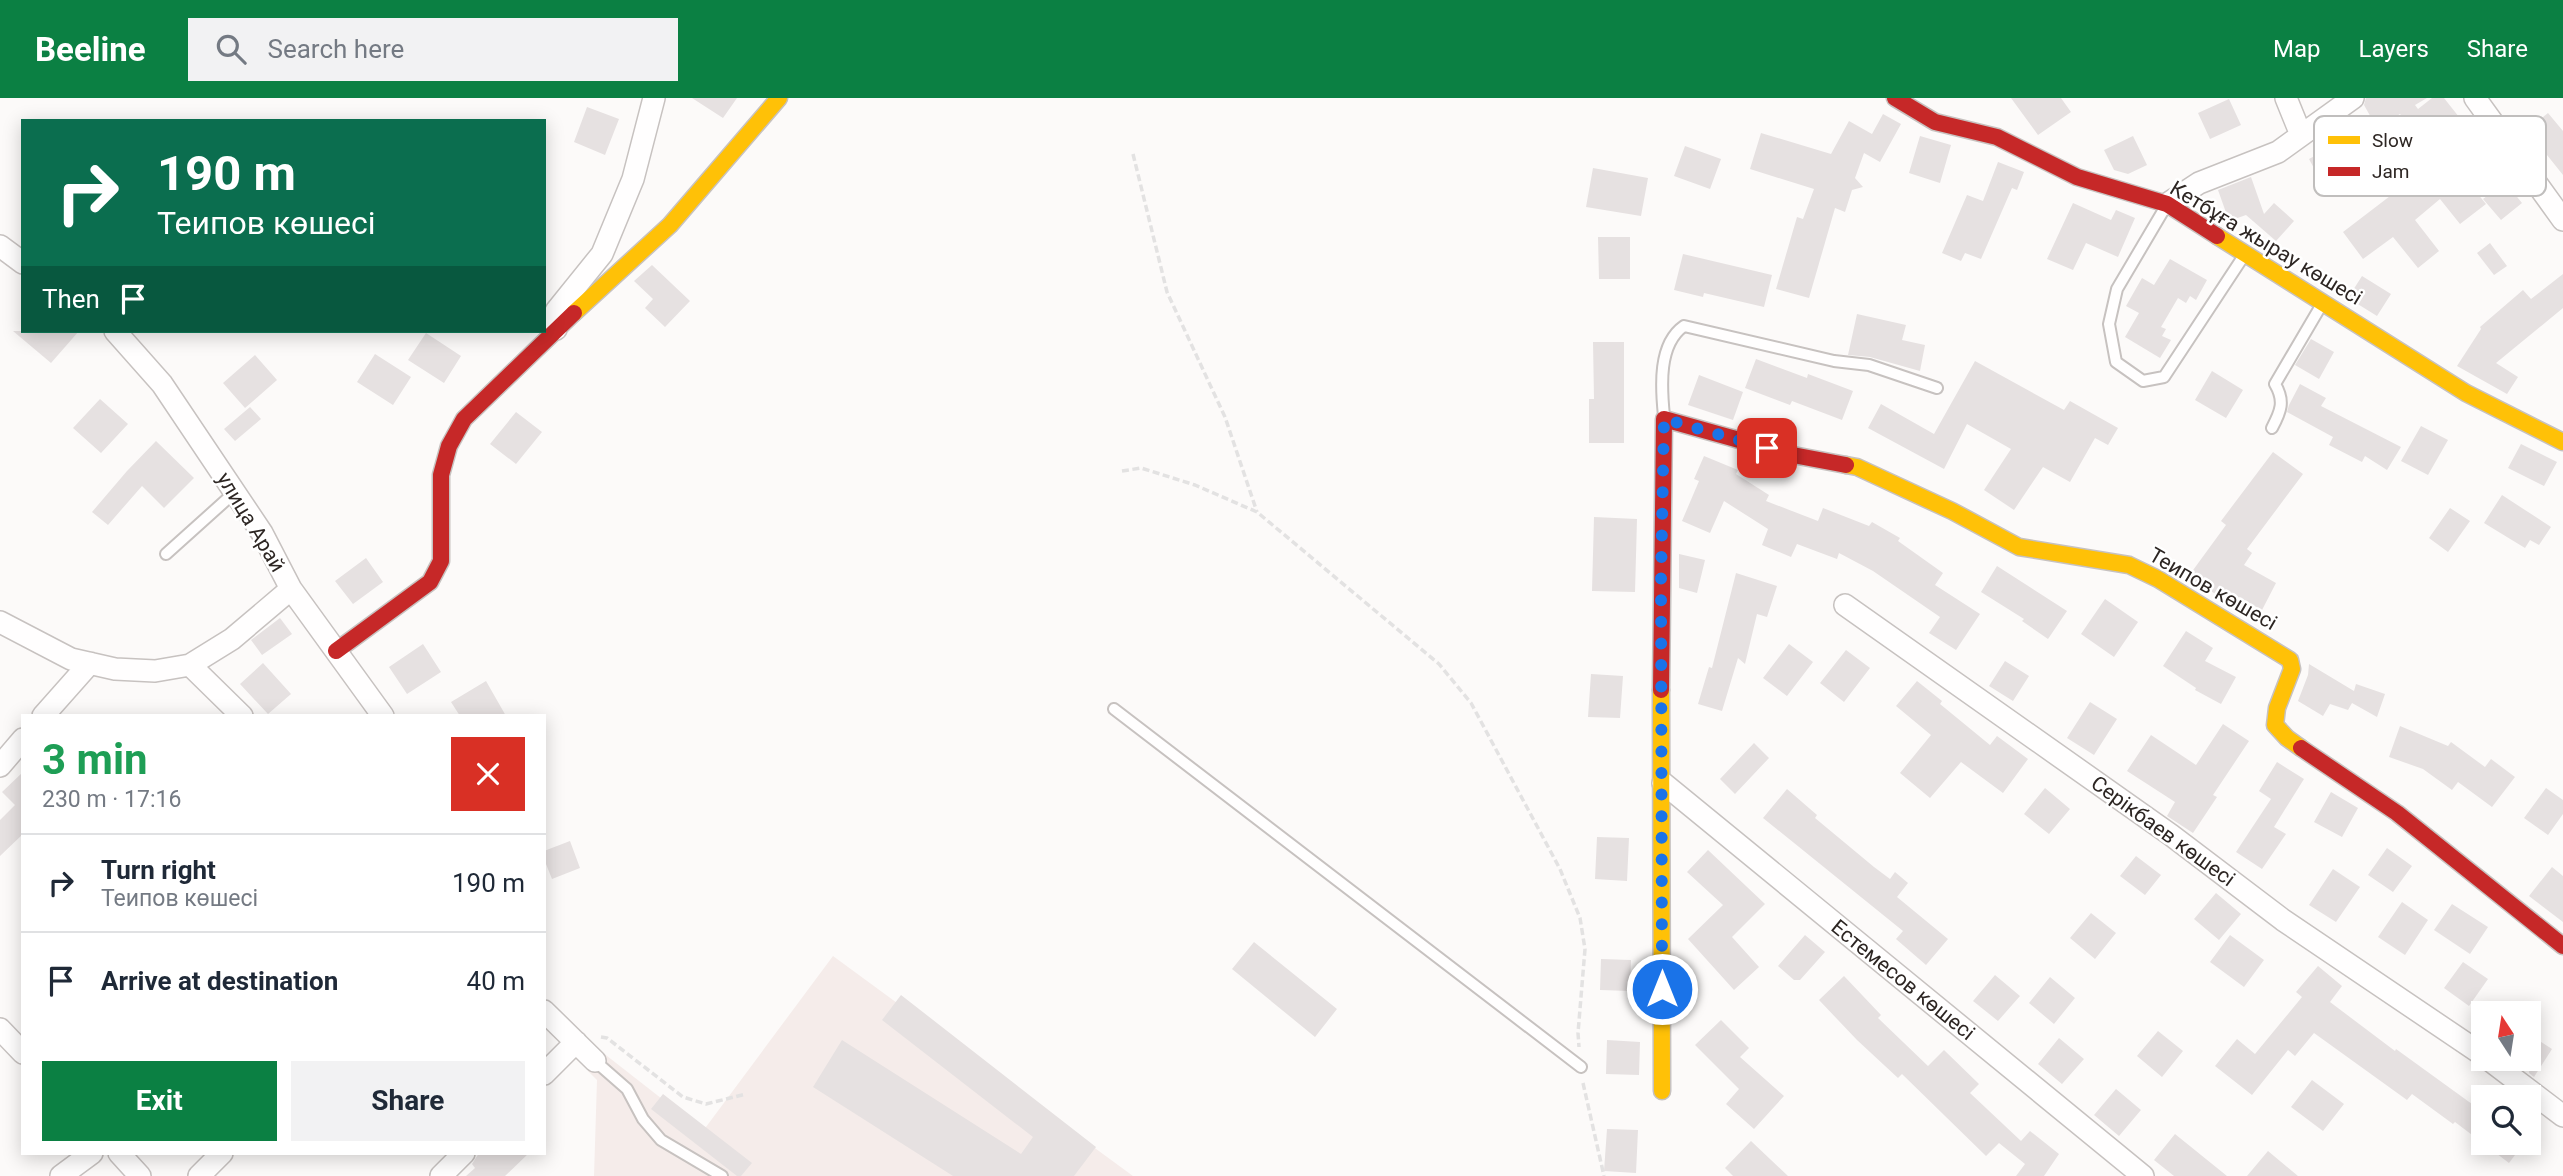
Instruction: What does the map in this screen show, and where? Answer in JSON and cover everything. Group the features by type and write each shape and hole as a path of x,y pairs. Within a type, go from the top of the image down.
{"street":[{"path":"556,329 556,311 602,254 633,179 654,98"},
{"path":"336,651 430,582 441,561 441,475 449,446 464,419 556,329 670,225 779,98"},
{"name":"Кетбұға жырау көшесі","path":"1895,98 1935,122 1997,138 2077,177 2167,204 2466,393 2563,442"},
{"path":"2286,98 2301,135"},
{"path":"2328,116 2353,98"},
{"path":"2475,98 2488,116"},
{"path":"2167,204 2199,183 2278,152 2314,126"},
{"path":"2546,196 2563,220"},
{"path":"0,246 21,262"},
{"name":"улица Арай","path":"117,333 162,384 262,533 291,589 382,714"},
{"path":"1662,1091 1661,580 1664,419"},
{"name":"Теипов көшесі","path":"1664,419 1793,455 1857,467 2019,547 2129,565 2158,579 2290,660 2292,669 2277,708 2275,725 2287,738 2397,813 2563,946"},
{"path":"0,622 71,659 114,668 155,671 190,665 232,639 291,589"},
{"name":"Серікбаев көшесі","path":"1845,605 2171,835 2283,920 2471,1047"},
{"path":"45,714 90,663"},
{"path":"190,665 240,714"},
{"path":"0,766 21,741"},
{"name":"Естемесов көшесі","path":"1663,783 2143,1176"},
{"path":"546,1013 595,1061"},
{"path":"0,1029 21,1051"},
{"path":"546,1072 576,1042"},
{"path":"2504,1071 2563,1116"},
{"path":"61,1176 89,1155"},
{"path":"121,1155 140,1176"},
{"path":"200,1176 220,1155"},
{"path":"441,1176 462,1155"}],"lane":[{"path":"2167,204 2117,289 2109,324 2116,362 2143,381 2164,377 2245,253"},
{"path":"2272,428 2283,402 2275,384 2324,302"},
{"path":"1664,419 1661,392 1667,347 1673,334 1684,326 1833,362 1869,365 1937,388"},
{"path":"166,554 235,492"},
{"path":"1114,709 1581,1067"},
{"path":"595,1061 627,1089 643,1119 661,1140 722,1176"}],"path":[{"path":"1133,154 1167,292 1225,417 1257,512"},
{"path":"1122,471 1141,468 1195,485 1257,512 1439,664 1471,703 1560,869 1580,918 1586,949 1578,1033 1581,1067 1604,1176"},
{"path":"576,1042 591,1034 607,1038 682,1097 706,1104 747,1094"}],"shaded area":[{"path":"833,956 1133,1176 594,1176 597,1080 588,1071 602,1052 703,1131"}],"building":[{"path":"692,98 737,98 723,118"},
{"path":"2011,98 2061,98 2071,112 2038,135"},
{"path":"2366,98 2427,98 2415,105 2418,109 2432,98 2444,98 2458,116 2370,116 2364,105"},
{"path":"2229,99 2241,125 2210,139 2198,113"},
{"path":"587,107 619,119 605,155 574,142"},
{"path":"2548,113 2563,131 2563,175 2546,154 2544,116"},
{"path":"1883,114 1901,124 1880,162 1864,153 1855,178 1863,187 1852,190 1845,212 1835,208 1809,298 1776,289 1797,217 1803,219 1814,189 1750,169 1761,133 1831,154 1849,121 1872,134"},
{"path":"1920,136 1951,145 1940,183 1909,173"},
{"path":"2133,136 2147,165 2128,174 2114,170 2104,150"},
{"path":"1685,146 1721,159 1710,189 1674,176"},
{"path":"1998,162 2024,172 2017,190 2012,188 1981,259 1965,253 1961,261 1942,253 1967,195 1983,201"},
{"path":"1593,168 1648,178 1641,216 1586,207"},
{"path":"2251,177 2264,214 2274,203 2294,221 2276,241 2246,215 2229,221 2218,190"},
{"path":"2390,196 2479,196 2486,204 2460,224 2440,199 2415,220 2439,251 2418,268 2393,237 2363,259 2343,232"},
{"path":"2487,196 2516,196 2522,203 2501,220 2483,199"},
{"path":"2073,203 2111,220 2116,210 2135,218 2118,257 2086,243 2073,270 2047,259"},
{"path":"1598,237 1630,237 1630,279 1599,279"},
{"path":"2490,243 2507,266 2494,275 2477,253"},
{"path":"1683,254 1772,275 1764,307 1704,293 1703,297 1674,290"},
{"path":"2170,259 2207,280 2196,300 2190,296 2186,303 2178,298 2161,327 2166,329 2162,336 2171,340 2160,358 2125,337 2139,313 2126,306 2142,278 2154,285"},
{"path":"652,265 690,301 665,327 645,308 653,299 634,281"},
{"path":"2563,274 2563,308 2496,363 2518,377 2507,394 2457,366 2480,327 2523,290 2531,299"},
{"path":"2362,276 2391,294 2377,316 2348,298"},
{"path":"1857,314 1906,325 1902,340 1925,345 1920,371 1870,357 1848,355"},
{"path":"13,331 77,333 51,363"},
{"path":"426,333 461,356 444,383 408,360"},
{"path":"2311,339 2334,352 2319,379 2295,365"},
{"path":"1593,342 1624,342 1624,443 1589,443 1589,399 1594,399"},
{"path":"375,354 411,377 393,405 357,382"},
{"path":"255,355 277,380 245,408 223,383"},
{"path":"1756,359 1853,391 1842,420 1792,401 1790,405 1745,388"},
{"path":"1975,361 2064,410 2070,401 2118,428 2108,445 2095,438 2070,482 2043,467 2014,510 1984,490 2011,449 1967,424 1944,469 1868,428 1881,404 1934,434"},
{"path":"2212,371 2243,390 2226,418 2195,400"},
{"path":"1699,375 1743,392 1733,420 1688,405"},
{"path":"2300,384 2326,398 2321,406 2401,447 2387,470 2365,456 2362,462 2329,445 2333,437 2287,412"},
{"path":"100,399 128,424 101,453 73,428"},
{"path":"250,407 261,419 235,441 224,429"},
{"path":"516,412 542,432 516,464 490,444"},
{"path":"2421,426 2448,440 2428,475 2401,461"},
{"path":"156,441 194,478 164,508 142,486 108,525 92,512"},
{"path":"2521,444 2557,462 2544,486 2508,468"},
{"path":"2273,452 2303,474 2247,549 2252,553 2244,565 2276,583 2262,610 2227,591 2222,598 2188,577 2226,525 2221,521"},
{"path":"1704,456 1738,470 1736,474 1769,495 1766,501 1818,521 1823,508 1869,526 1872,522 1900,538 1898,541 1943,573 1935,585 1980,614 1956,650 1929,633 1940,617 1873,571 1839,553 1837,559 1797,544 1791,557 1762,545 1768,529 1724,501 1710,533 1682,521 1699,481 1694,479"},
{"path":"2502,495 2551,527 2539,545 2530,540 2525,548 2484,523"},
{"path":"2450,508 2470,521 2448,552 2429,538"},
{"path":"1594,517 1637,519 1635,592 1592,591"},
{"path":"1679,554 1705,560 1697,593 1679,588"},
{"path":"366,558 383,582 353,604 335,581"},
{"path":"1997,566 2067,611 2048,639 2022,621 2024,619 1981,592"},
{"path":"1736,573 1777,586 1767,617 1757,614 1745,664 1738,658 1722,711 1698,704 1709,667 1712,668"},
{"path":"2105,599 2138,622 2114,657 2081,634"},
{"path":"280,618 292,634 262,655 251,640"},
{"path":"2186,631 2213,648 2205,661 2236,677 2221,704 2195,690 2196,688 2163,666"},
{"path":"423,644 441,672 407,694 389,667"},
{"path":"1789,644 1813,662 1787,696 1763,678"},
{"path":"1846,650 1870,668 1844,702 1820,683"},
{"path":"2005,661 2029,676 2013,701 1989,686"},
{"path":"263,663 291,694 268,714 240,684"},
{"path":"2309,664 2354,691 2356,684 2385,694 2377,717 2352,703 2348,710 2330,704 2323,716 2298,701 2308,675"},
{"path":"1591,674 1623,676 1620,718 1588,717"},
{"path":"486,681 505,714 459,714 451,702"},
{"path":"1917,681 1942,701 1940,704 1990,745 1997,736 2028,759 2003,793 1961,762 1930,798 1900,773 1931,735 1896,706"},
{"path":"2090,702 2117,719 2094,755 2067,738"},
{"path":"2223,724 2249,741 2213,795 2217,797 2193,833 2167,816 2175,802 2127,771 2151,735 2196,765"},
{"path":"2400,726 2448,746 2451,742 2485,767 2491,759 2515,777 2492,807 2458,782 2452,790 2423,769 2389,757"},
{"path":"1754,743 1769,758 1735,794 1720,779"},
{"path":"2277,762 2304,779 2274,827 2286,834 2262,869 2236,852 2271,799 2259,791"},
{"path":"21,774 21,836 0,856 0,820 15,805 2,792"},
{"path":"2045,788 2070,809 2049,834 2024,814"},
{"path":"2546,788 2563,800 2563,814 2548,835 2524,818"},
{"path":"1787,789 1817,815 1815,818 1874,867 1890,879 1895,872 1908,883 1897,897 1948,939 1926,965 1896,939 1903,931 1763,818"},
{"path":"2331,792 2358,808 2342,837 2314,822"},
{"path":"1597,837 1629,838 1627,881 1595,879"},
{"path":"570,841 580,868 552,879 546,864 546,850"},
{"path":"2387,848 2412,866 2393,892 2368,875"},
{"path":"1708,850 1765,904 1732,937 1759,967 1734,990 1688,939 1723,905 1687,872"},
{"path":"2136,856 2161,875 2145,895 2120,876"},
{"path":"2552,867 2563,876 2563,922 2529,896"},
{"path":"2333,869 2360,887 2336,922 2309,905"},
{"path":"2216,893 2241,914 2219,940 2194,919"},
{"path":"2402,902 2428,920 2405,955 2378,937"},
{"path":"2452,904 2488,927 2470,954 2434,930"},
{"path":"2091,913 2116,933 2095,959 2070,938"},
{"path":"1805,935 1825,952 1800,980 1794,980 1778,966"},
{"path":"2230,935 2264,960 2244,987 2210,962"},
{"path":"1254,942 1337,1009 1315,1037 1232,969"},
{"path":"1601,959 1631,960 1630,991 1600,990"},
{"path":"2463,962 2488,979 2469,1006 2444,988"},
{"path":"2318,966 2342,986 2330,1002 2471,1103 2471,1134 2412,1094 2407,1100 2314,1033 2295,1056 2288,1050 2252,1095 2215,1066 2237,1039 2255,1054 2302,997 2296,992"},
{"path":"1995,975 2020,996 1998,1021 1973,1001"},
{"path":"1844,976 1881,1015 1878,1018 1928,1066 1944,1050 1979,1084 1970,1093 2021,1141 2030,1131 2059,1154 2044,1176 2016,1176 2025,1164 1999,1143 1986,1156 1902,1074 1898,1078 1857,1040 1819,1000"},
{"path":"2050,977 2075,998 2054,1024 2029,1003"},
{"path":"901,995 1096,1147 1074,1176 953,1176 813,1087 842,1040 1021,1154 1033,1137 882,1020"},
{"path":"1721,1020 1749,1048 1740,1057 1784,1096 1754,1129 1726,1104 1739,1089 1695,1045"},
{"path":"2158,1031 2183,1051 2162,1077 2137,1056"},
{"path":"2059,1038 2084,1059 2062,1084 2038,1064"},
{"path":"1607,1040 1640,1042 1639,1075 1606,1074"},
{"path":"2541,1042 2552,1049 2541,1066"},
{"path":"2529,1071 2538,1071 2534,1077"},
{"path":"2312,1080 2344,1104 2323,1131 2291,1107"},
{"path":"2116,1089 2141,1110 2119,1136 2094,1115"},
{"path":"663,1094 752,1163 741,1176 737,1176 651,1109"},
{"path":"1607,1129 1638,1130 1636,1173 1604,1171"},
{"path":"2175,1134 2227,1176 2174,1176 2154,1160"},
{"path":"1751,1141 1788,1176 1733,1176 1725,1168"},
{"path":"2268,1151 2298,1176 2247,1176"},
{"path":"478,1155 527,1155 505,1176 466,1176 475,1168 472,1164"},
{"path":"2498,1155 2515,1155 2509,1163"}],"traffic: slow":[{"path":"574,313 670,225 779,98"},
{"path":"2217,236 2466,393 2563,442"},
{"path":"1846,465 1857,467 1952,511 2019,547 2129,565 2158,579 2290,660 2292,669 2277,708 2275,725 2301,748"},
{"path":"1661,690 1662,1091"}],"traffic: jam":[{"path":"1895,98 1935,122 1997,137 2077,177 2167,204 2217,236"},
{"path":"336,651 430,582 441,561 441,475 449,446 464,419 574,313"},
{"path":"1661,690 1664,419 1793,455 1846,465"},
{"path":"2301,748 2397,813 2563,946"}],"route":[{"path":"1662,989 1661,580 1664,419 1767,448"}]}
